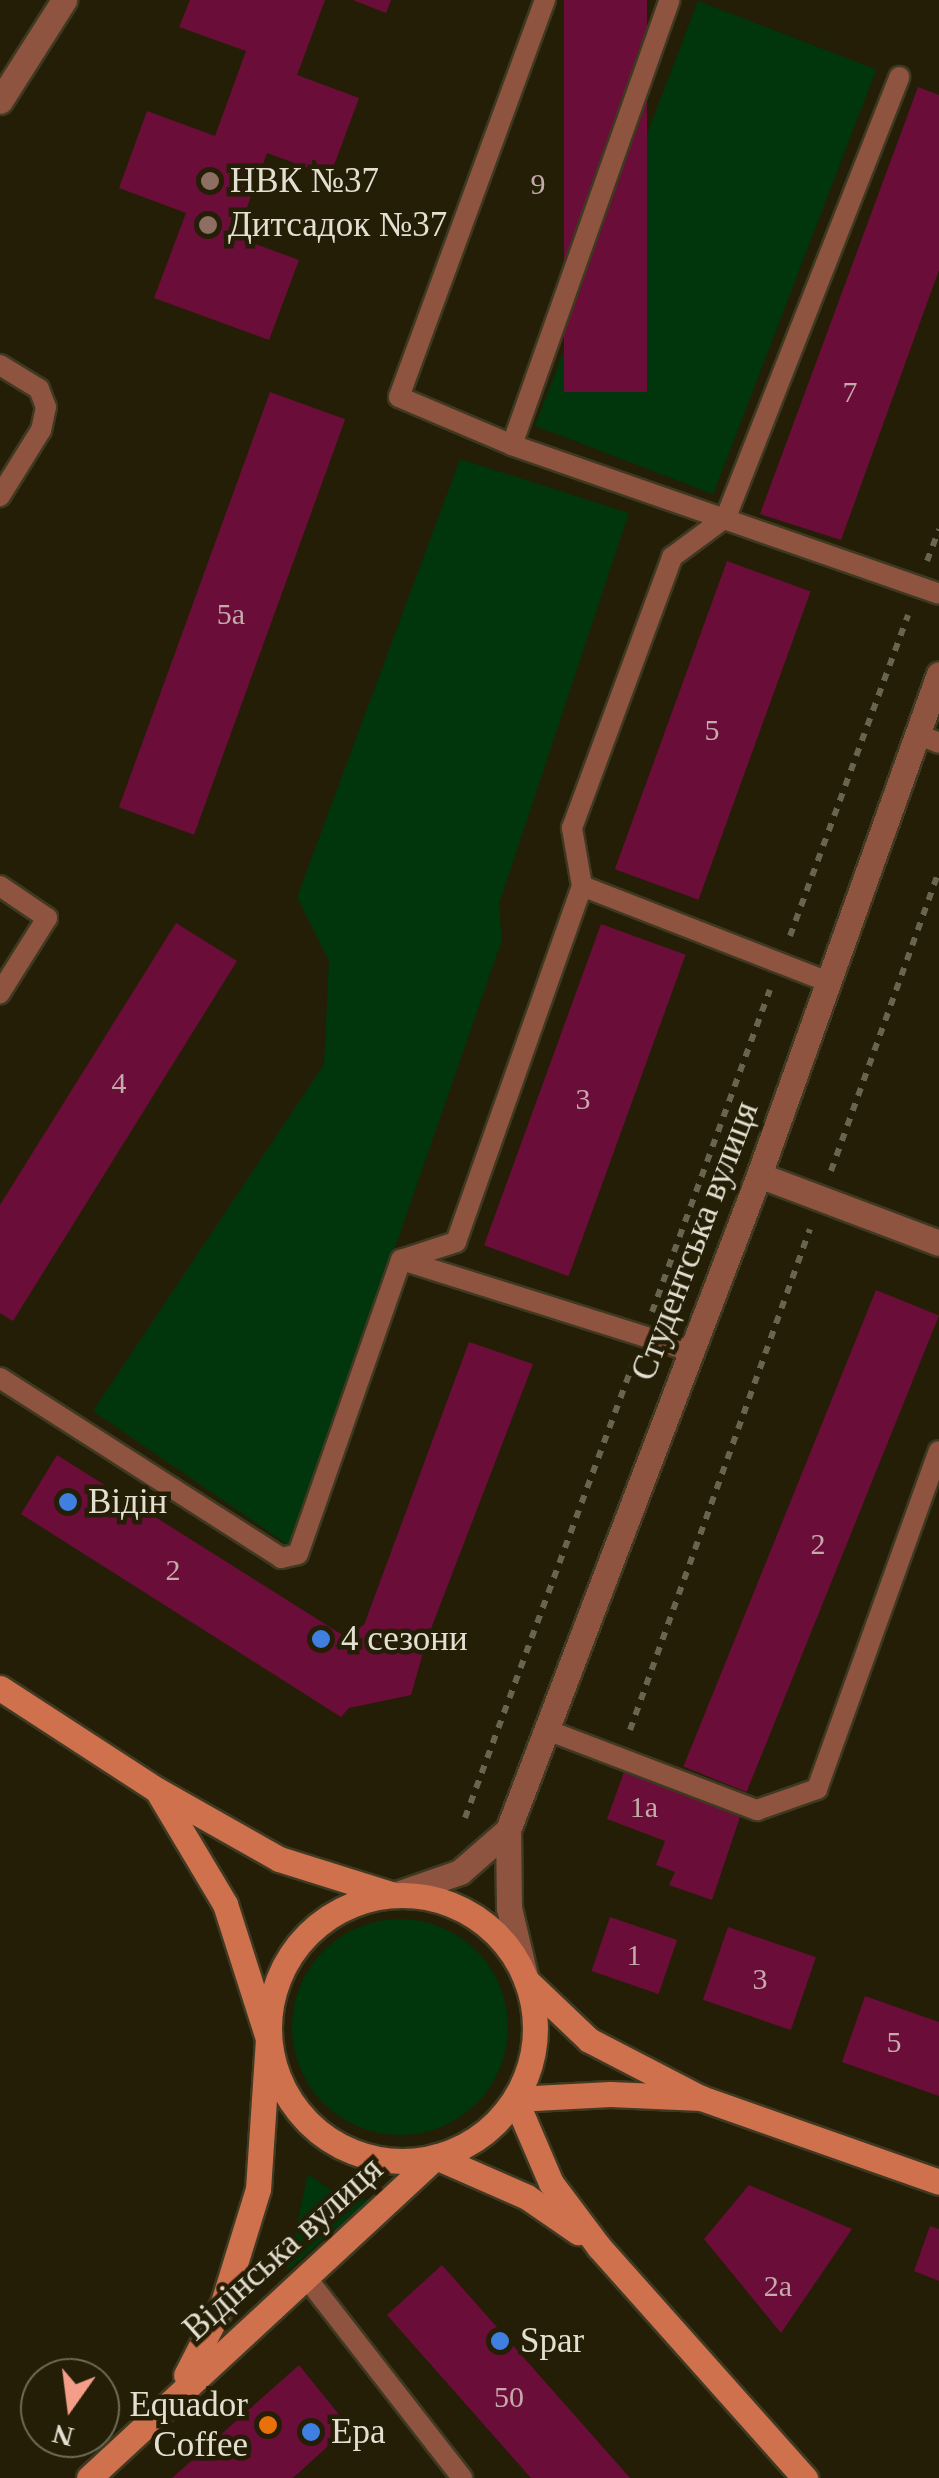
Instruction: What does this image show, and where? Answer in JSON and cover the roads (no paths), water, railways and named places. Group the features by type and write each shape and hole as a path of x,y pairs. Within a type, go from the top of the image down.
{"main road":[{"path":"0,1688 156,1790 279,1859 394,1895 428,1898 460,1908 499,1939 526,1980 589,2040 701,2098 939,2182"},
{"path":"156,1790 224,1904 277,2076 296,2110 324,2137 358,2155 397,2162 436,2157 466,2146 494,2125 515,2100 535,2041 534,2010 526,1980"},
{"path":"268,2038 271,1996 288,1957 328,1918 353,1904 394,1895"},
{"name":"Відінська вулиця","path":"178,2392 224,2302 258,2189 268,2038"},
{"path":"515,2100 610,2094 701,2098"},
{"path":"515,2100 551,2183 598,2247 805,2478"},
{"path":"436,2157 527,2198 598,2247"},
{"name":"Відінська вулиця","path":"88,2478 436,2157"}],"street":[{"path":"0,101 64,0"},
{"name":"Студентська вулиця","path":"508,1830 758,1175 826,982 928,739 939,674"},
{"path":"758,1175 939,1243"},
{"path":"394,1895 460,1872 508,1830"},
{"path":"508,1830 509,1908 526,1980"}],"lane":[{"path":"545,0 399,397 512,445 939,594"},
{"path":"512,445 670,0"},
{"path":"401,1260 456,1242 582,886 572,828 672,557 726,517 899,77"},
{"path":"0,364 38,389 46,407 41,430 0,496"},
{"path":"0,886 47,918 0,993"},
{"path":"582,886 826,982"},
{"path":"401,1260 691,1351"},
{"path":"0,1378 281,1558 298,1554 401,1260"},
{"path":"547,1730 757,1810 818,1789 939,1451"},
{"path":"306,2276 449,2474"}],"place":[{"name":"НВК №37","path":"210,181"},
{"name":"Дитсадок №37","path":"208,225"},
{"name":"Відін","path":"68,1502"},
{"name":"4 сезони","path":"321,1639"},
{"name":"Spar","path":"500,2341"},
{"name":"Equador Coffee","path":"268,2425"},
{"name":"Ера","path":"311,2432"}]}
